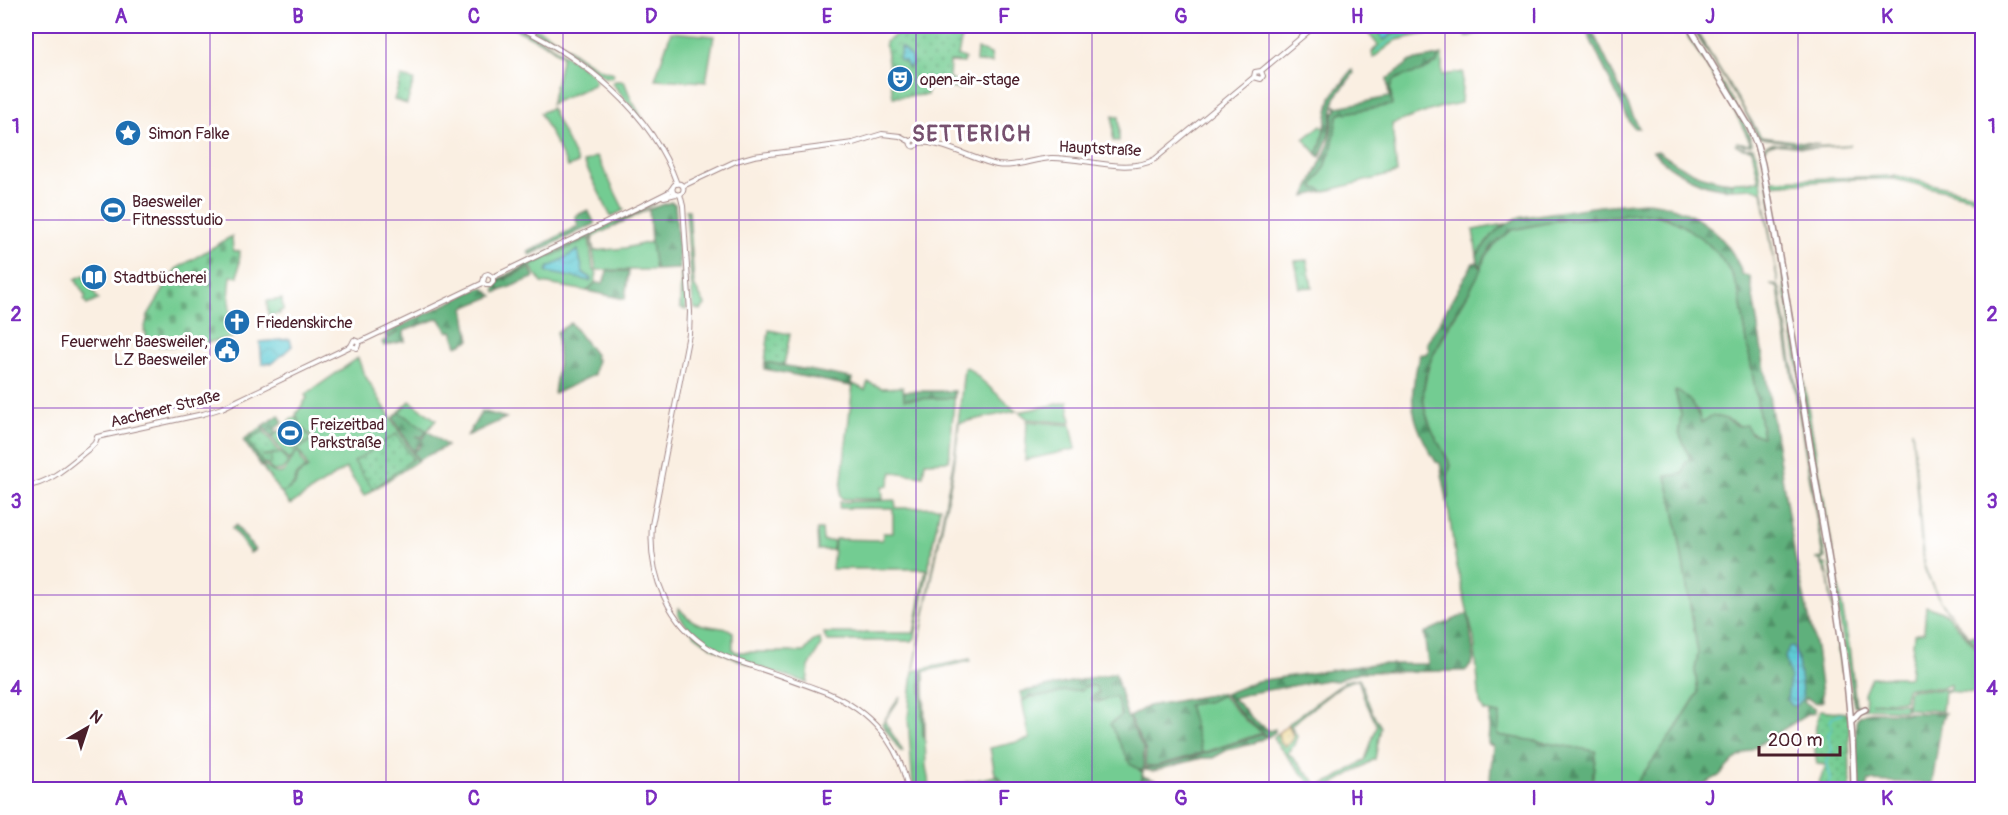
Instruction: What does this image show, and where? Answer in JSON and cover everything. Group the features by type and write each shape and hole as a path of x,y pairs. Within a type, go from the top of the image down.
{"main road":[{"path":"517,26 567,53 605,82 644,126 665,159 684,214 689,323 687,345 652,525 651,545 656,578 663,596 684,628 713,650 844,700 868,717 882,731 897,754 908,789"},
{"name":"Hauptstraße","path":"683,186 754,156 853,143 879,134 891,134 911,142 913,147 924,141 936,144 1001,165 1054,158 1141,165 1155,159 1254,77 1261,79 1263,76 1261,71 1315,26"},
{"path":"1689,26 1740,109 1757,145 1766,183 1847,673 1852,723 1854,789"},
{"path":"641,206 670,194 678,194 683,190 683,186 675,185"},
{"path":"493,277 669,192 675,185"},
{"path":"488,274 493,277 490,285 486,285 482,279 488,274"},
{"name":"Aachener Straße","path":"26,486 36,485 51,477 90,448 97,437 222,408 351,346 357,348 359,342 483,282"},
{"path":"1852,723 1859,713 1865,710"}],"green space":[{"path":"509,26 528,32 552,46 593,75 596,82 551,104 562,56 547,45"},
{"path":"524,26 545,33 591,64 612,72 614,74 612,78 604,77 560,45"},
{"path":"909,26 964,26 958,56 965,58 964,63 950,62 949,79 955,81 959,89 929,85 927,95 893,97 885,42"},
{"path":"1362,26 1456,26 1397,40 1373,58 1372,52 1378,45"},
{"path":"1467,26 1506,26 1466,37"},
{"path":"1584,26 1590,26 1639,128 1634,128 1630,123"},
{"path":"1681,26 1685,26 1730,97 1746,127 1751,144 1745,145 1736,142 1748,144 1750,142 1732,106"},
{"path":"1691,26 1693,26 1761,137 1819,144 1798,144 1758,137 1744,110"},
{"path":"671,32 714,36 706,82 655,79"},
{"path":"977,49 991,54 992,63 976,62"},
{"path":"1442,55 1442,75 1463,72 1461,103 1438,108 1392,124 1397,173 1322,192 1322,190 1313,188 1332,148 1339,114 1388,105 1392,99 1390,89 1393,81 1429,68 1438,60 1438,56"},
{"path":"1438,56 1437,64 1393,81 1390,89 1392,105 1339,114 1329,156 1313,186 1322,192 1305,196 1329,144 1334,112 1337,110 1335,105 1337,107 1389,97 1387,79 1411,61"},
{"path":"1352,70 1354,73 1335,98 1328,138 1320,157 1317,154 1331,97"},
{"path":"401,77 414,80 407,104 394,100"},
{"path":"624,81 632,101 647,126 612,83"},
{"path":"551,108 578,163 568,167 540,113"},
{"path":"1113,116 1119,117 1119,141 1113,141"},
{"path":"1321,125 1324,128 1317,154 1304,139"},
{"path":"1772,143 1813,147 1851,145 1811,148 1767,145 1764,151 1768,178 1771,180 1893,176 1893,179 1856,179 1770,185 1849,646 1856,705 1866,707 1864,694 1871,677 1910,677 1914,634 1924,632 1926,606 1945,613 1982,654 1982,674 1974,680 1982,690 1982,696 1976,696 1976,693 1944,691 1942,711 1907,709 1908,691 1910,689 1946,690 1950,689 1950,684 1942,688 1909,687 1906,689 1905,700 1871,703 1903,703 1906,704 1905,710 1859,708 1854,705 1762,149 1766,145"},
{"path":"1735,144 1746,148 1753,147 1757,156 1778,283 1762,191 1753,188 1732,189 1732,182 1759,181 1752,149 1743,148"},
{"path":"1658,151 1693,172 1712,179 1732,182 1732,189 1711,186 1689,178 1669,166 1653,152"},
{"path":"597,156 624,210 611,217 584,162"},
{"path":"1894,175 1982,196 1982,200 1894,179"},
{"path":"656,202 616,224 649,209 594,236 592,241 594,251 625,248 651,242 655,270 596,270 591,239 593,235 500,280 497,286 500,291 496,293 495,287 498,279 527,263"},
{"path":"671,202 675,204 680,269 655,270 649,209"},
{"path":"1644,202 1675,208 1704,223 1727,246 1742,274 1750,277 1795,557 1816,648 1823,701 1816,703 1806,698 1804,702 1814,708 1815,713 1808,714 1734,760 1719,776 1694,789 1629,789 1638,781 1677,727 1698,693 1695,670 1698,653 1674,508 1666,476 1683,474 1686,462 1690,459 1679,432 1681,414 1675,391 1679,391 1690,401 1701,423 1713,415 1738,426 1746,425 1751,433 1763,437 1739,293 1733,276 1718,254 1705,241 1667,217 1645,213 1556,221 1512,230 1496,243 1485,257 1481,267 1477,255 1496,231 1516,218"},
{"path":"588,210 595,224 530,255 528,252 578,226 575,216"},
{"path":"686,210 689,210 694,285 705,305 701,310 695,309 693,305"},
{"path":"1645,213 1676,222 1690,230 1715,251 1733,278 1739,293 1763,438 1726,419 1701,423 1698,410 1675,392 1681,414 1679,432 1690,459 1686,462 1683,474 1666,477 1674,508 1698,653 1695,670 1698,693 1677,727 1638,781 1629,789 1591,789 1596,751 1498,735 1500,714 1484,711 1480,703 1474,639 1456,562 1447,500 1449,498 1448,475 1451,465 1433,434 1425,410 1423,392 1430,361 1476,279 1485,258 1496,243 1512,230 1556,221"},
{"path":"1505,224 1490,238 1477,255 1473,230"},
{"path":"232,236 233,251 240,251 238,277 231,276 229,298 232,338 178,346 146,343 144,331 148,315 176,269"},
{"path":"589,238 593,269 597,273 595,283 587,291 542,283 530,266"},
{"path":"1307,260 1312,287 1300,288 1295,261"},
{"path":"1477,262 1481,269 1433,355 1426,374 1423,392 1425,410 1430,424 1451,465 1448,475 1449,498 1447,500 1440,463 1436,462 1427,447 1416,422 1413,410 1413,384 1420,354 1426,354 1429,349 1427,343 1473,263"},
{"path":"529,267 533,278 500,291 497,284"},
{"path":"607,271 629,271 625,299 587,291 595,283 603,283"},
{"path":"681,273 685,273 686,310 680,308"},
{"path":"84,275 98,300 87,305 84,299 86,297 75,279"},
{"path":"1770,284 1778,286 1780,290 1825,558 1822,561 1816,559 1823,558 1778,288"},
{"path":"484,288 493,296 464,308 470,340 457,346 452,331 448,332 439,318 404,331 405,341 384,346 382,342 399,331 387,338 386,333"},
{"path":"282,299 283,311 279,311 280,314 268,315 267,301"},
{"path":"571,323 596,356 594,375 554,394 558,364 557,332"},
{"path":"769,330 790,334 784,365 765,362"},
{"path":"358,358 363,372 417,461 364,496 346,468 290,505 281,493 283,492 279,491 263,468 265,466 276,473 284,472 297,451 300,454 306,468 296,475 294,484 284,492 295,485 297,476 308,468 298,450 315,437 307,433 300,425 311,439 296,451 289,461 272,438 279,430 293,449 302,442 288,422 296,416 300,424 296,414 307,398 305,395"},
{"path":"765,362 852,378 851,386 764,369"},
{"path":"967,367 1016,411 959,423 954,466 914,669 955,453 964,368"},
{"path":"868,382 882,388 903,387 904,398 954,398 955,391 949,461 925,462 923,476 892,472 888,486 882,486 883,499 843,499 840,496 853,384 865,390"},
{"path":"904,391 954,391 954,398 904,399"},
{"path":"410,401 436,420 427,431 399,412"},
{"path":"1068,402 1070,423 1028,419 1019,412"},
{"path":"482,411 506,418 467,436"},
{"path":"399,412 427,431 422,437 416,436 423,439 428,431 447,446 418,460 413,452 423,441 413,451 393,418"},
{"path":"279,415 283,422 275,429 276,433 271,437 263,426"},
{"path":"1027,421 1071,425 1076,449 1025,460"},
{"path":"262,427 264,431 248,441 264,465 262,467 243,440"},
{"path":"1912,430 1924,565 1932,585 1923,564"},
{"path":"264,431 280,453 262,456 271,455 271,464 263,463 248,441"},
{"path":"396,434 413,459 373,489 354,462"},
{"path":"281,452 288,463 282,470 273,471 265,463 271,463 266,456 261,457 266,455 276,454"},
{"path":"895,500 896,508 940,507 915,638 912,641 828,641 824,633 914,633 926,569 832,569 835,539 882,540 883,533 893,533 893,508 839,508 840,502"},
{"path":"236,525 255,550 250,553 232,528"},
{"path":"817,530 822,530 823,541 834,541 833,550 818,550"},
{"path":"1821,562 1826,565 1844,672 1841,672 1828,577"},
{"path":"1943,604 1969,636 1982,638 1982,648 1978,647 1953,618"},
{"path":"679,608 695,622 733,632 733,649 736,652 804,652 813,641 820,639 821,645 809,667 807,683 735,658 708,645 689,629 678,614"},
{"path":"1468,613 1474,658 1465,671 1360,672 1337,681 1327,680 1233,698 1253,719 1269,731 1275,729 1275,732 1268,737 1244,717 1224,694 1257,681 1373,664 1428,664 1424,633"},
{"path":"970,659 970,661 921,672 923,736 929,784 913,787 908,718 913,671"},
{"path":"921,672 924,674 925,738 923,736"},
{"path":"1115,673 1127,716 1144,750 1143,772 1130,764 1110,724 1122,715 1116,697 1095,702 1091,699 1093,695 1099,693 1095,686 1086,686 1081,690 1031,697 1022,701 1020,692"},
{"path":"1359,678 1372,712 1381,727 1375,759 1325,789 1315,789 1275,742 1274,737 1278,733 1282,744 1291,742 1294,734 1288,724 1345,681","holes":["1358,679 1377,726 1365,760 1319,786 1288,753 1297,736 1291,725 1343,684"]},
{"path":"1095,685 1099,691 1096,694 1098,702 1116,696 1122,716 1111,724 1140,771 1143,772 1138,787 1137,785 1131,789 1004,789 1002,780 995,774 990,748 1030,739 1022,701 1031,697 1053,695"},
{"path":"1221,693 1222,695 1210,701 1188,705 1202,753 1156,766 1145,766 1146,751 1129,717 1148,706"},
{"path":"1222,695 1246,721 1262,733 1202,753 1188,705 1210,701"},
{"path":"900,696 885,721 903,752 882,724"},
{"path":"1820,710 1847,713 1849,716 1850,789 1816,790 1826,765 1817,764 1815,750 1815,730"},
{"path":"1872,712 1945,713 1942,719 1932,784 1869,781 1867,789 1856,790 1856,723 1862,714"},
{"path":"1490,713 1500,714 1498,735 1596,751 1591,789 1489,789 1493,746 1488,744"},
{"path":"1263,734 1266,737 1252,744 1227,750 1213,758 1202,758 1153,771 1145,770 1145,768 1197,756"},
{"path":"1142,775 1185,789 1168,789 1147,783 1140,787"},
{"path":"995,776 999,778 1002,789 976,789 985,786 930,790"}],"sand":[{"path":"1288,724 1293,737 1291,742 1285,746 1280,742 1278,733"}],"water":[{"path":"1373,26 1401,26 1402,32 1395,33 1384,40"},
{"path":"901,47 911,57 910,67 905,61 899,60"},
{"path":"578,250 583,272 591,279 590,281 546,272 548,268"},
{"path":"290,339 292,346 273,363 262,364 260,342"},
{"path":"1793,646 1798,660 1803,699 1796,706 1792,706 1787,699 1790,677 1785,657 1789,647"}],"waterway":[{"path":"1377,50 1397,36 1449,26"},
{"path":"1826,790 1831,779 1827,763 1832,749 1828,734 1833,728 1830,722 1833,717 1842,714"}],"place":[{"name":"open-air-stage","path":"900,79"},
{"name":"Simon Falke","path":"128,133"},
{"name":"Baesweiler Fitnessstudio","path":"113,210"},
{"name":"Stadtbücherei","path":"94,277"},
{"name":"Friedenskirche","path":"237,322"},
{"name":"Feuerwehr Baesweiler, LZ Baesweiler","path":"227,350"},
{"name":"Freizeitbad Parkstraße","path":"290,433"}],"district":[{"name":"SETTERICH","path":"972,133"}]}
